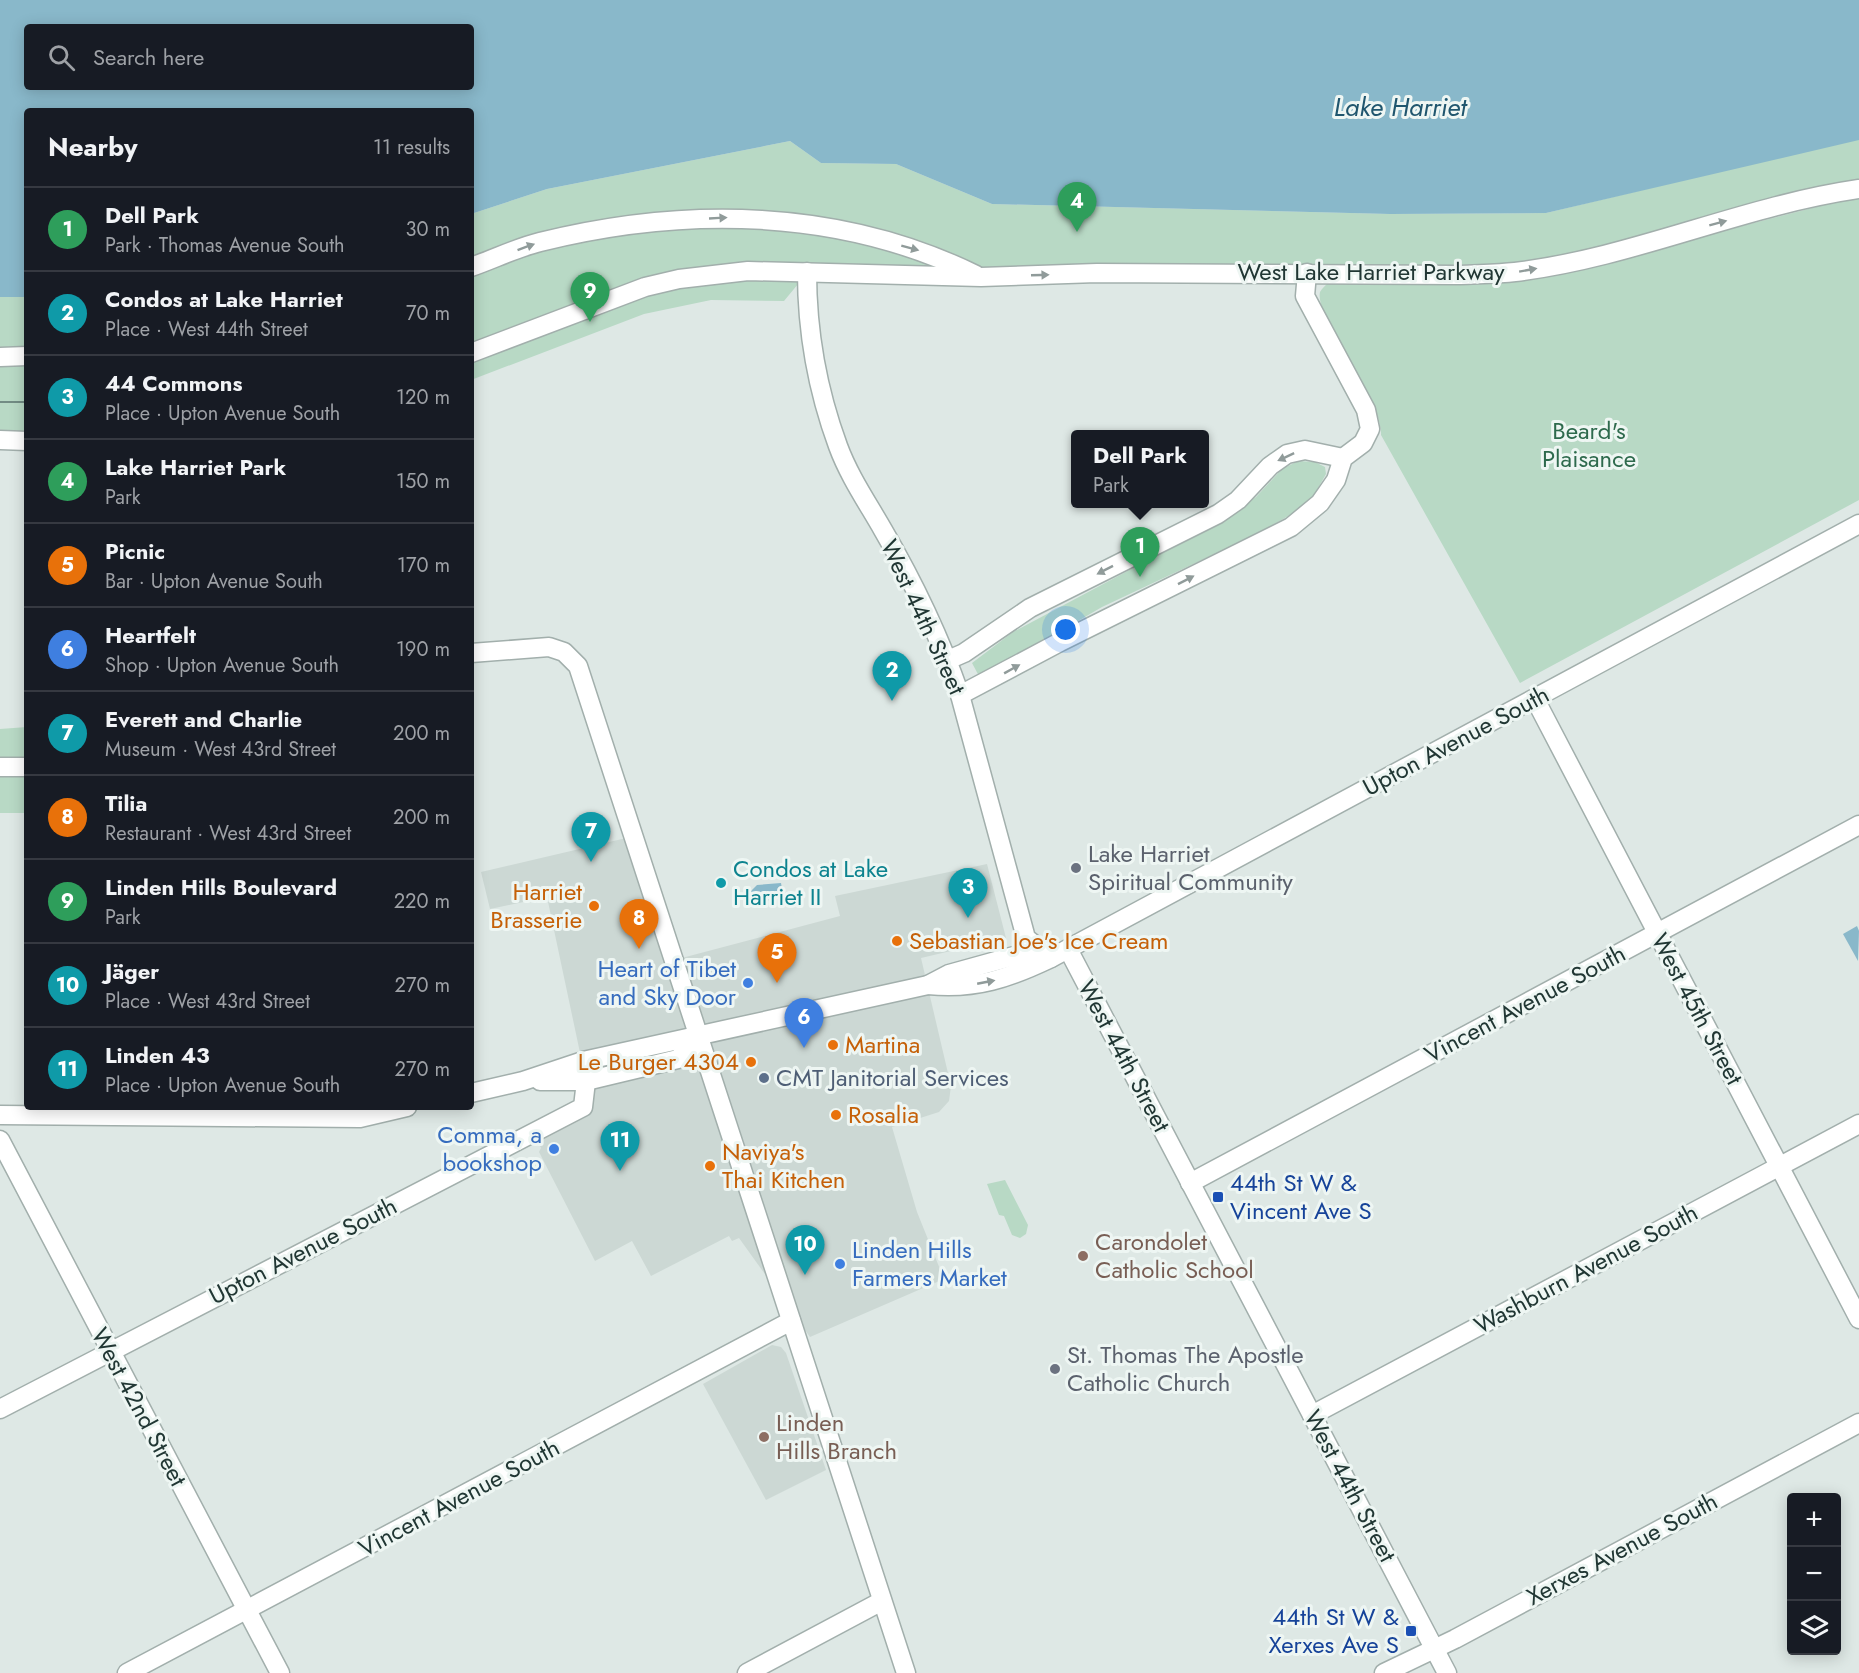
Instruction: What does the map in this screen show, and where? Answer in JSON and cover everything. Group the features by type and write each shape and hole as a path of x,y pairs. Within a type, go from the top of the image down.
{"street":[{"name":"West Lake Harriet Parkway","path":"474,352 645,287 679,279 748,271 981,277 1097,273 1460,275 1515,272 1618,250 1800,200 1859,189"},
{"name":"West Lake Harriet Parkway","path":"474,266 537,243 599,229 734,217 798,222 837,229 937,255 981,277"},
{"name":"West 44th Street","path":"807,272 810,337 820,392 839,448 860,492 916,591 948,660 960,695 1026,938 1051,958"},
{"path":"960,695 1060,642 1292,527 1320,503 1336,480 1342,458 1363,443 1370,429 1366,410 1305,296 1307,273"},
{"path":"0,357 24,356"},
{"path":"0,440 24,441"},
{"path":"948,660 964,653 1030,609 1218,514 1238,500 1270,466 1287,454 1305,450 1342,458"},
{"name":"Upton Avenue South","path":"1051,958 1859,524"},
{"path":"474,653 549,647 564,652 578,666 906,1673"},
{"name":"West 45th Street","path":"1535,699 1859,1319"},
{"path":"0,767 24,767"},
{"name":"Vincent Avenue South","path":"1190,1183 1859,825"},
{"name":"West 44th Street","path":"1068,949 1447,1673"},
{"path":"474,1092 523,1082 583,1061 673,1040 698,1038 928,986 950,974 1014,956 1051,958"},
{"path":"523,1082 586,1081 678,1059 698,1038"},
{"name":"Upton Avenue South","path":"0,1409 583,1107 586,1081"},
{"path":"0,1116 360,1118 394,1110"},
{"name":"Washburn Avenue South","path":"1312,1415 1859,1124"},
{"name":"West 42nd Street","path":"0,1140 280,1673"},
{"name":"Vincent Avenue South","path":"127,1673 791,1322"},
{"name":"Xerxes Avenue South","path":"1384,1673 1859,1423"},
{"path":"747,1673 882,1601"}],"shaded area":[{"path":"639,835 678,959 840,916 835,896 987,864 1006,938 921,958 951,1086 949,1101 939,1112 892,1127 917,1212 944,1279 810,1337 739,1238 732,1241 729,1236 651,1276 632,1241 595,1261 539,1152 541,1148 533,1133 583,1108 586,1081 547,897 490,909 481,872"},
{"path":"772,1345 781,1347 786,1353 826,1470 766,1500 703,1384"}],"green space":[{"path":"1851,140 1859,140 1859,189 1515,272 808,272 784,301 711,300 644,314 474,379 474,213 547,189 790,141 821,163 896,164 992,204 1390,214 1546,213"},
{"name":"Beard's Plaisance","path":"1859,196 1859,500 1520,683 1381,435 1379,419 1371,400 1327,319 1321,304 1320,292 1329,282 1625,256"},
{"path":"0,297 24,297 24,441 0,440"},
{"path":"1298,461 1315,462 1325,467 1326,474 1313,497 1297,511 1257,534 1102,607 980,678 972,663 1013,632 1214,525 1256,497 1282,469"},
{"path":"24,727 24,813 0,813 0,729"},
{"path":"1005,1180 1028,1225 1026,1234 1020,1238 1012,1235 1004,1216 999,1215 987,1184"}],"water":[{"name":"Lake Harriet","path":"0,0 1859,0 1859,140 1546,213 1390,214 992,204 896,164 821,163 790,141 547,189 474,213 474,108 24,108 24,297 0,297"},
{"path":"781,883 783,895 761,903 753,900 750,892 757,885"},
{"path":"1857,926 1859,931 1858,961 1843,934"}],"tram line":[{"path":"0,402 24,402"}],"place":[{"name":"Lake Harriet Park","path":"1077,232"},
{"name":"Linden Hills Boulevard","path":"590,322"},
{"name":"Dell Park","path":"1140,577"},
{"name":"Condos at Lake Harriet","path":"892,701"},
{"name":"Everett and Charlie","path":"591,862"},
{"name":"Lake Harriet Spiritual Community","path":"1076,868"},
{"name":"Condos at Lake Harriet II","path":"721,883"},
{"name":"Harriet Brasserie","path":"594,906"},
{"name":"44 Commons","path":"968,918"},
{"name":"Sebastian Joe's Ice Cream","path":"897,941"},
{"name":"Tilia","path":"639,949"},
{"name":"Heart of Tibet and Sky Door","path":"748,983"},
{"name":"Picnic","path":"777,983"},
{"name":"Martina","path":"833,1045"},
{"name":"Heartfelt","path":"804,1048"},
{"name":"Le Burger 4304","path":"751,1062"},
{"name":"CMT Janitorial Services","path":"764,1078"},
{"name":"Rosalia","path":"836,1115"},
{"name":"Comma, a bookshop","path":"554,1149"},
{"name":"Naviya's Thai Kitchen","path":"710,1166"},
{"name":"Linden 43","path":"620,1171"},
{"name":"44th St W & Vincent Ave S","path":"1218,1197"},
{"name":"Carondolet Catholic School","path":"1083,1256"},
{"name":"Linden Hills Farmers Market","path":"840,1264"},
{"name":"Jäger","path":"805,1275"},
{"name":"St. Thomas The Apostle Catholic Church","path":"1055,1369"},
{"name":"Linden Hills Branch","path":"764,1437"},
{"name":"44th St W & Xerxes Ave S","path":"1411,1631"}]}
